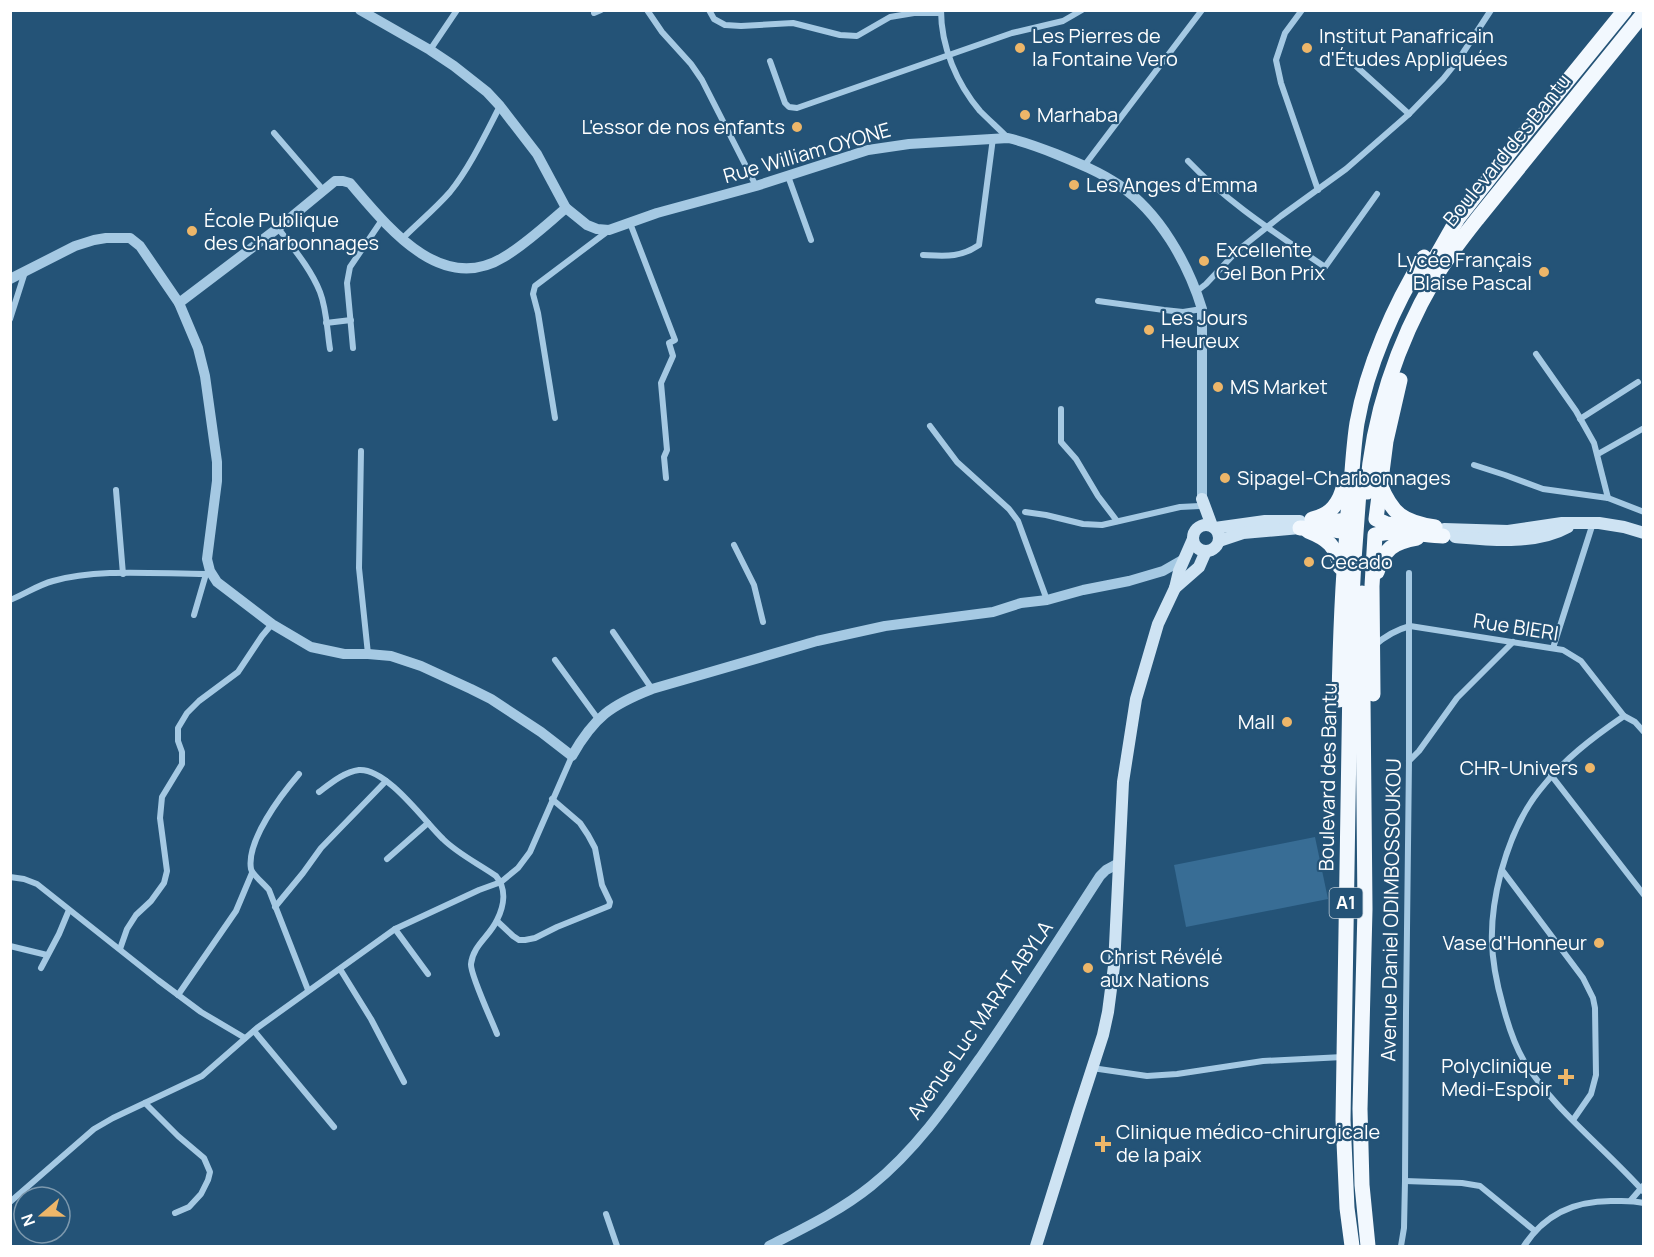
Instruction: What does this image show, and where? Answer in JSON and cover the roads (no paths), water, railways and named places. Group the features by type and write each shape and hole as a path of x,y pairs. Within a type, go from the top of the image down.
{"highway":[{"name":"Boulevard des Bantu","path":"1369,489 1365,442 1372,410 1393,343 1417,290 1458,218 1625,10"},
{"name":"Boulevard des Bantu","path":"1369,489 1372,446 1378,419 1401,349 1417,311 1435,278 1478,218 1644,13"},
{"path":"1346,909 1342,883 1339,667 1347,526 1358,420 1370,372 1419,265 1448,224 1458,218"},
{"path":"1300,524 1323,516 1336,505 1344,488 1350,454 1354,447"},
{"path":"1365,909 1370,882 1372,586 1375,527 1369,489"},
{"path":"1369,489 1386,499 1403,518 1443,532"},
{"path":"1358,560 1369,489"},
{"path":"1361,510 1370,513 1375,527 1368,540 1360,542 1352,539 1347,526 1352,513 1361,510"},
{"path":"1300,524 1334,529 1347,526"},
{"path":"1300,524 1319,535 1335,550 1343,589"},
{"path":"1375,527 1399,533 1443,532"},
{"path":"1372,586 1384,554 1394,545 1443,532"},
{"name":"Boulevard des Bantu","path":"1358,560 1362,654 1365,909 1360,1126 1362,1185 1368,1246"},
{"name":"Boulevard des Bantu","path":"1352,1246 1345,1158 1344,1057 1351,617 1358,560"}],"main road":[{"path":"1195,533 1196,546 1206,551 1214,549 1219,541 1219,534 1201,502"},
{"path":"1036,1246 1103,1035 1112,990 1123,782 1136,699 1158,624 1195,533 1201,502"},
{"path":"1195,533 1205,525 1214,527 1265,521 1300,524"},
{"path":"1443,532 1510,540 1548,534 1574,524 1593,523 1624,527 1644,533"},
{"path":"1219,541 1243,533 1300,524"},
{"path":"1174,588 1198,567 1206,551"}],"street":[{"path":"360,10 430,51 471,79 500,106 537,154 566,208 587,225 597,230 609,230"},
{"path":"430,51 457,10"},
{"path":"647,10 702,80 756,186"},
{"path":"710,10 714,19 725,25 793,23 840,35 857,36 890,17 941,12 943,36 948,55 968,95 981,112 1008,138"},
{"path":"770,62 785,103 789,107 797,108 1012,33 1063,21 1082,10"},
{"path":"1084,166 1202,10"},
{"path":"1302,10 1285,33 1276,60 1281,83 1318,190"},
{"path":"1197,291 1237,251 1346,169 1409,114 1459,59 1491,10"},
{"path":"1347,58 1409,114"},
{"path":"402,239 438,206 451,190 479,146 500,106"},
{"path":"274,133 324,191"},
{"path":"923,255 956,256 979,245 993,138"},
{"name":"Rue William OYONE","path":"609,230 672,208 756,186 868,150 909,144 1008,138 1084,166 1121,186 1152,215 1173,244 1197,291 1202,309 1201,502"},
{"path":"1188,161 1214,187 1325,267 1377,194"},
{"path":"788,176 811,240"},
{"path":"179,303 278,228 335,181 350,183 382,220 424,255 439,263 470,270 504,258 566,208"},
{"path":"353,348 347,283 350,267 382,220"},
{"path":"630,223 675,340 669,343 673,356 661,384 667,450 664,457 666,478"},
{"path":"278,228 321,294 330,349"},
{"path":"555,418 533,294 534,286 609,230"},
{"path":"10,279 75,246 106,238 130,238 140,246 179,303 198,348 205,376 216,447 217,481 207,559 208,573 194,615"},
{"path":"10,319 25,272"},
{"path":"1098,301 1183,312 1202,309"},
{"path":"327,323 351,320"},
{"path":"1536,354 1594,443 1608,498"},
{"path":"1580,419 1638,381"},
{"path":"1061,409 1061,442 1076,459 1098,496 1117,521"},
{"path":"930,426 957,462 1009,509 1018,521 1047,600"},
{"path":"1598,454 1644,429"},
{"path":"361,451 359,568 369,654"},
{"path":"1474,465 1543,489 1608,498 1644,512"},
{"path":"116,490 123,574"},
{"path":"1025,512 1083,524 1102,525 1201,502"},
{"path":"1553,648 1593,523"},
{"path":"734,545 754,585 763,622"},
{"path":"10,1202 94,1129 202,1076 254,1031 395,929 478,890 501,882 518,868 530,852 572,756 598,719 620,702 652,689 817,641 885,626 993,612 1021,603 1047,600 1163,571 1184,559"},
{"path":"10,600 55,580 84,576 208,573 272,624 310,647 344,654 369,654 401,659 471,688 513,713 572,756"},
{"name":"Avenue Daniel ODIMBOSSOUKOU","path":"1402,1245 1405,1181 1409,573"},
{"path":"120,950 127,929 136,915 151,901 164,883 167,871 160,818 162,797 182,764 178,728 186,713 238,672 272,624"},
{"path":"1372,648 1396,630 1410,626"},
{"name":"Rue BIERI","path":"1410,626 1553,648 1570,654 1581,661 1624,716 1635,722 1644,732"},
{"path":"613,632 652,689"},
{"path":"1409,761 1419,751 1457,698 1513,642"},
{"path":"555,660 598,719"},
{"path":"1624,716 1570,756 1538,792 1519,823 1509,845 1493,905 1491,935 1495,978 1512,1037 1524,1061 1573,1120 1643,1188 1631,1200"},
{"path":"319,792 345,774 360,770 371,772 386,781 408,801 450,846 496,876 501,882 504,895 497,921 474,951 471,968 497,1034"},
{"path":"178,995 236,911 252,873 252,851 258,837 281,796 299,774"},
{"path":"1551,776 1644,895"},
{"path":"275,907 321,848 386,781"},
{"path":"497,921 513,936 519,940 525,940 535,938 609,906 610,902 602,885 595,848 579,823 552,799"},
{"path":"387,859 428,823"},
{"name":"Avenue Luc MARAT ABYLA","path":"769,1246 814,1223 853,1199 886,1173 911,1148 934,1121 987,1048 1100,876 1119,863"},
{"path":"1502,870 1582,978 1593,998 1596,1018 1596,1075 1591,1094 1573,1120"},
{"path":"252,873 269,891 308,990"},
{"path":"10,877 37,884 178,995 201,1012 245,1038"},
{"path":"41,968 69,910"},
{"path":"395,929 428,974"},
{"path":"10,946 47,955"},
{"path":"340,969 371,1019 404,1082"},
{"path":"254,1031 334,1127"},
{"path":"1092,1068 1147,1076 1177,1074 1263,1061 1344,1057"},
{"path":"145,1103 204,1158 210,1172 201,1194 189,1208 175,1213"},
{"path":"1405,1181 1480,1186 1535,1231"},
{"path":"1524,1246 1535,1231 1556,1214 1580,1204 1595,1201 1631,1200 1644,1203"},
{"path":"606,1214 616,1246"}],"place":[{"name":"Les Pierres de la Fontaine Vero","path":"1020,48"},
{"name":"Institut Panafricain d'Études Appliquées","path":"1307,48"},
{"name":"Marhaba","path":"1025,115"},
{"name":"L'essor de nos enfants","path":"797,127"},
{"name":"Les Anges d'Emma","path":"1074,185"},
{"name":"École Publique des Charbonnages","path":"192,231"},
{"name":"Excellente Gel Bon Prix","path":"1204,261"},
{"name":"Lycée Français Blaise Pascal","path":"1544,272"},
{"name":"Les Jours Heureux","path":"1149,330"},
{"name":"MS Market","path":"1218,387"},
{"name":"Sipagel-Charbonnages","path":"1225,478"},
{"name":"Cecado","path":"1309,562"},
{"name":"Mall","path":"1287,722"},
{"name":"CHR-Univers","path":"1590,768"},
{"name":"Vase d'Honneur","path":"1599,943"},
{"name":"Christ Révélé aux Nations","path":"1088,968"},
{"name":"Polyclinique Medi-Espoir","path":"1566,1077"},
{"name":"Clinique médico-chirurgicale de la paix","path":"1103,1144"}]}
